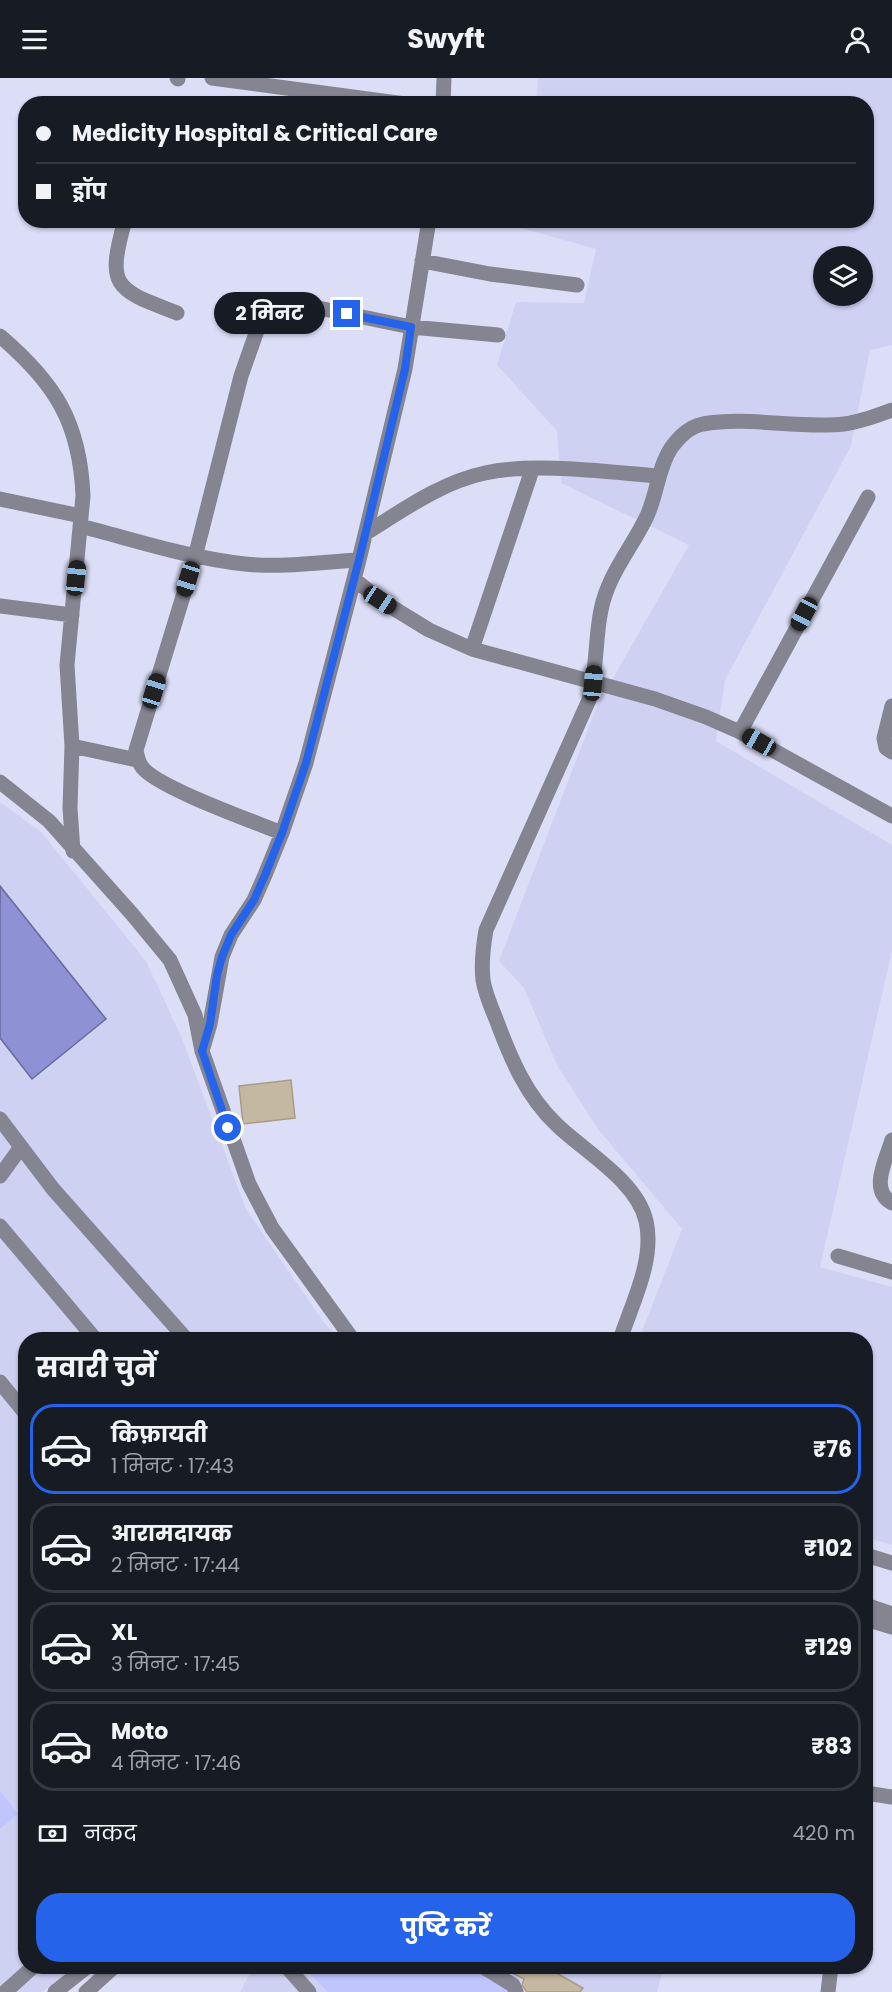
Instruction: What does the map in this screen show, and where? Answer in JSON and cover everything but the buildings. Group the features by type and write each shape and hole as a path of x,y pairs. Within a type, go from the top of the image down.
{"street":[{"path":"212,78 346,96"},
{"path":"443,96 444,78"},
{"path":"123,228 115,254 115,270 119,281 129,293 177,313"},
{"path":"202,1051 210,1024 222,957 231,935 258,892 282,833 306,763 366,533 405,369 428,228"},
{"path":"422,261 490,274 577,285"},
{"path":"282,833 165,784 142,768 137,760 136,750 195,557 241,376 260,322 267,311 286,304 304,305 411,327 498,335"},
{"path":"0,336 26,358 50,386 67,416 78,447 82,470 83,496 67,665 72,746 70,808 74,850"},
{"path":"623,1332 647,1260 646,1220 637,1199 623,1183 556,1124 536,1101 511,1060 483,981 482,952 486,930 580,720 593,683 601,611 606,591 613,574 648,515 670,450 680,437 690,428 702,424 722,422 846,424 892,410"},
{"path":"366,533 433,492 484,473 532,470 594,471 660,476"},
{"path":"472,649 532,470"},
{"path":"740,732 868,497"},
{"path":"0,499 195,557 273,566 359,560"},
{"path":"354,579 400,614 472,649 680,707 740,732 892,816"},
{"path":"0,606 72,615"},
{"path":"892,706 884,738 886,748 892,752"},
{"path":"72,746 137,760"},
{"path":"0,782 48,821 170,960 195,1015 202,1051 249,1184 272,1228 347,1332"},
{"path":"0,1119 53,1189 180,1332"},
{"path":"892,1140 881,1176 880,1188 884,1199 892,1203"},
{"path":"0,1176 21,1147"},
{"path":"0,1226 89,1332"},
{"path":"838,1256 892,1272"},
{"path":"0,1382 18,1404"},
{"path":"873,1557 892,1563"},
{"path":"873,1607 892,1614"},
{"path":"873,1620 892,1627"},
{"path":"873,1794 892,1797"},
{"path":"5,1992 25,1974"},
{"path":"55,1992 78,1974"},
{"path":"86,1992 106,1974"},
{"path":"293,1974 309,1992"},
{"path":"495,1974 513,1985 516,1992"},
{"path":"828,1992 830,1974"}],"shaded area":[{"path":"538,78 892,78 892,345 870,350 851,446 725,680 716,741 892,845 892,951 820,1267 892,1287 892,1545 873,1539 873,1332 642,1332 682,1229 598,1129 557,1065 524,988 499,961 597,706 689,545 561,483 557,431 497,365 516,302 584,303 596,249 521,228 874,228 874,96 537,96"},
{"path":"0,802 41,832 146,961 181,1036 246,1209 322,1320 333,1332 18,1332 18,1974 65,1974 42,1992 0,1992"},
{"path":"0,886 106,1019 32,1079 0,1038"},
{"path":"0,1791 18,1814 0,1829"},
{"path":"249,1974 662,1974 657,1992 240,1992"},
{"path":"310,1974 482,1974 507,1988 509,1992 328,1992"}],"route":[{"path":"228,1128 202,1051 210,1024 217,975 231,935 254,900 265,875 306,763 359,560 405,369 411,327 347,314"}]}
